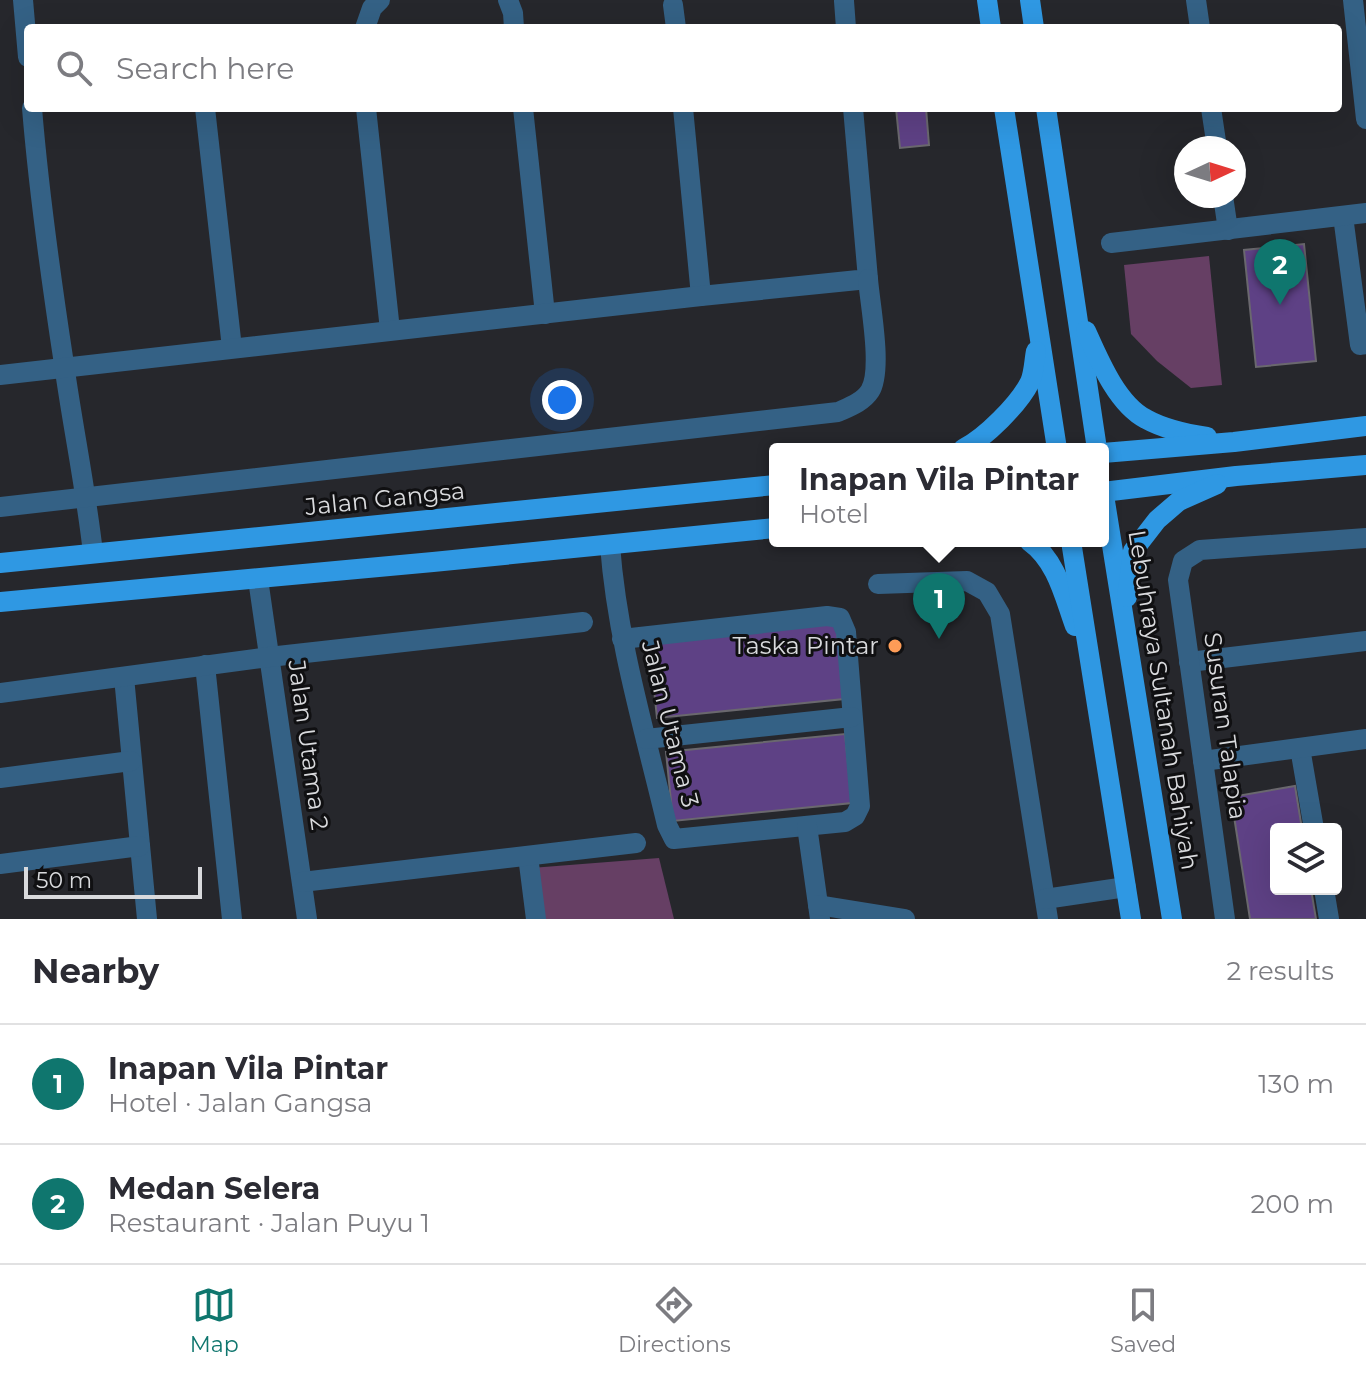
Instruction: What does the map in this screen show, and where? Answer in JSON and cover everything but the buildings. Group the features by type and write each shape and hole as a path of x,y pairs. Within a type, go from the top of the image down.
{"main road":[{"path":"987,0 990,24"},
{"path":"1030,0 1033,24"},
{"path":"1005,112 1056,443"},
{"path":"1047,112 1096,443"},
{"path":"1075,305 1106,375 1126,402 1144,419 1186,433 1234,442"},
{"path":"973,443 1011,410 1031,380 1039,335"},
{"path":"1109,452 1366,426"},
{"path":"1109,490 1366,465"},
{"path":"1124,621 1133,551 1141,540 1157,520 1179,501 1236,476"},
{"name":"Jalan Gangsa","path":"0,563 769,486"},
{"name":"Lebuhraya Sultanah Bahiyah","path":"1109,528 1172,919"},
{"path":"0,602 769,529"},
{"path":"1038,547 1056,573 1075,627 1089,650"},
{"path":"1072,547 1131,919"}],"street":[{"path":"23,0 25,24"},
{"path":"366,24 372,8 380,0"},
{"path":"508,0 514,24"},
{"path":"1196,0 1199,24"},
{"path":"1353,0 1366,119"},
{"path":"844,1 846,24"},
{"path":"673,5 675,24"},
{"path":"32,112 64,366 87,497 93,553"},
{"path":"205,112 232,348"},
{"path":"366,112 390,330"},
{"path":"523,112 545,314"},
{"path":"683,112 701,296"},
{"path":"0,507 838,412 856,404 869,392 877,372 853,112"},
{"path":"1212,112 1215,136"},
{"path":"1225,208 1228,230"},
{"path":"1111,243 1366,213"},
{"path":"1343,216 1360,345 1366,344"},
{"path":"0,375 868,279"},
{"name":"Susuran Talapia","path":"1225,919 1178,580 1183,561 1200,550 1366,538"},
{"name":"Jalan Utama 3","path":"610,545 622,639 667,825 674,839 845,822 855,816 860,806 852,717"},
{"name":"Jalan Utama 2","path":"258,579 307,919"},
{"path":"878,584 967,581 987,592 1000,614 1046,909 1126,887"},
{"path":"622,639 827,616 840,618 846,632 852,717 646,739"},
{"path":"0,693 269,657 583,622"},
{"path":"1189,662 1366,641"},
{"path":"205,665 232,919"},
{"path":"124,677 147,919"},
{"path":"1203,761 1366,739"},
{"path":"1300,748 1313,823"},
{"path":"0,778 131,761"},
{"path":"807,826 819,912 905,919"},
{"path":"302,882 636,843"},
{"path":"0,864 140,846"},
{"path":"528,856 536,919"},
{"path":"1325,895 1329,919"}],"shaded area":[{"path":"1209,256 1222,385 1191,388 1157,361 1131,334 1124,265"},
{"path":"659,858 674,919 535,919 531,868"}],"place":[{"name":"Medan Selera","path":"1280,305"},
{"name":"Inapan Vila Pintar","path":"939,639"},
{"name":"Taska Pintar","path":"895,646"}]}
